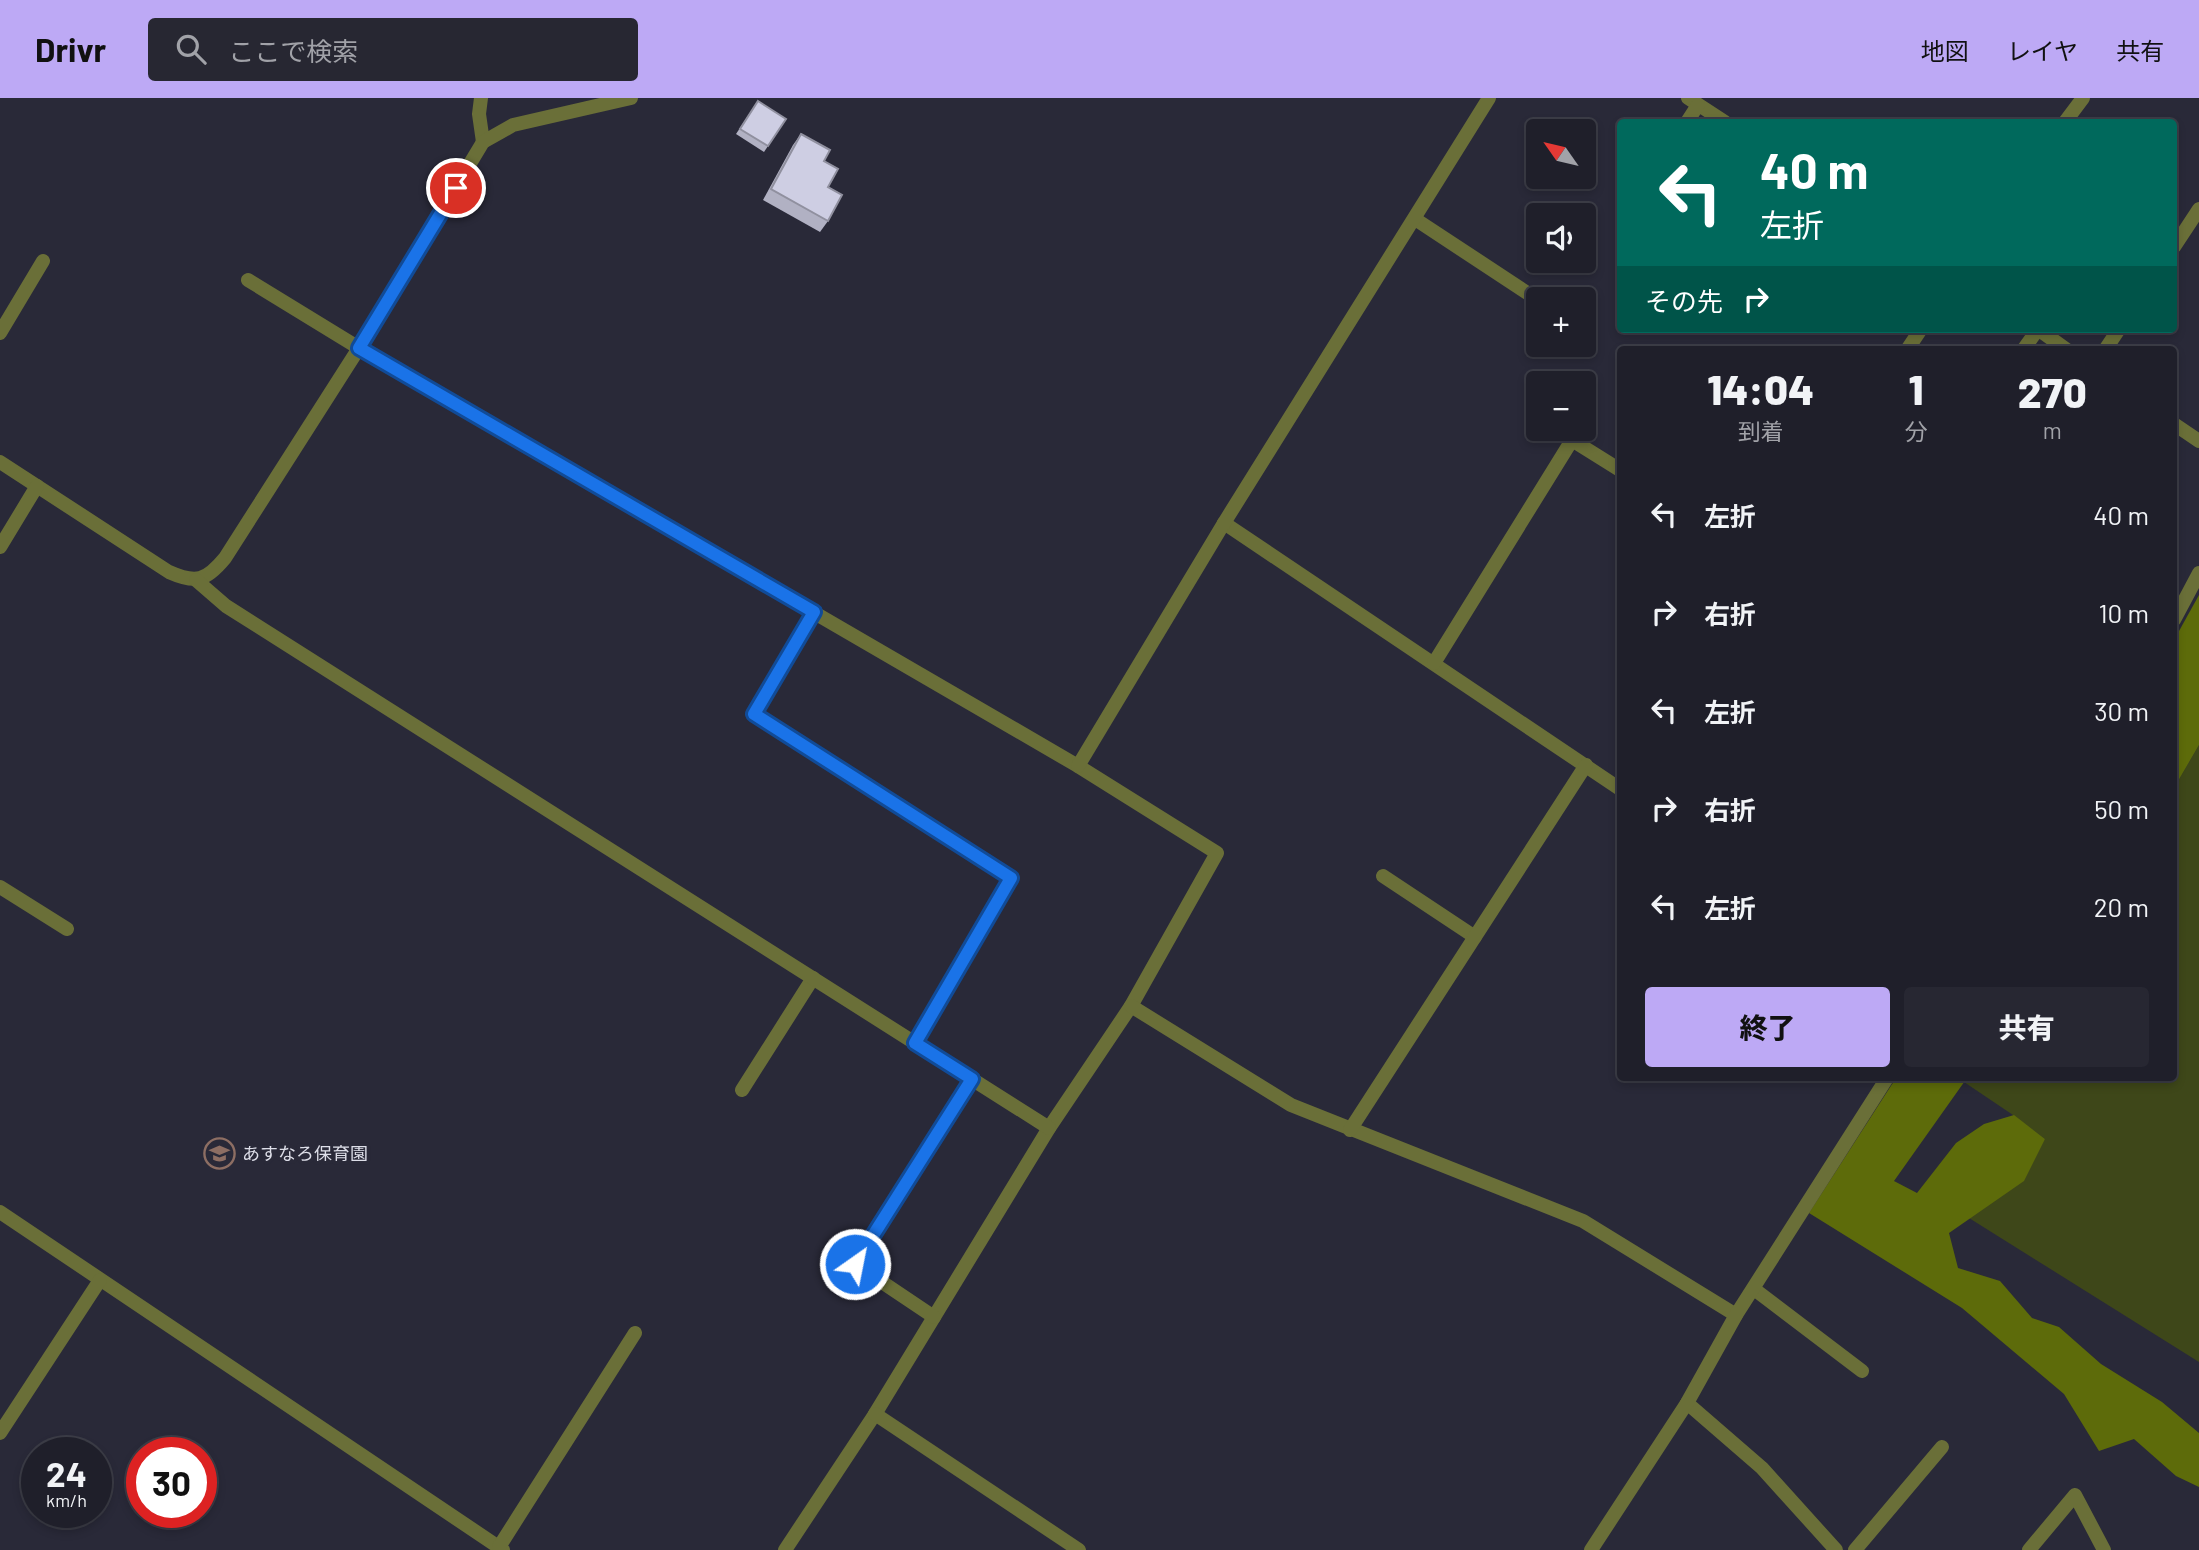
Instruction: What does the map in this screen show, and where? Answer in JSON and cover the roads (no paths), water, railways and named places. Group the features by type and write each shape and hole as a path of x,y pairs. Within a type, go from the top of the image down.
{"street":[{"path":"481,98 479,114 483,142"},
{"path":"196,580 212,573 225,558 359,348 483,142 513,125 631,98"},
{"path":"1078,766 1224,523 1489,98"},
{"path":"2068,119 2083,98"},
{"path":"1688,119 1693,101 1720,119"},
{"path":"2177,242 2199,209"},
{"path":"1415,219 1526,292"},
{"path":"0,333 43,261"},
{"path":"248,280 359,348 1078,766 1217,853 1131,1006 1049,1128 875,1414 785,1550"},
{"path":"2044,333 2061,346"},
{"path":"2177,426 2199,441"},
{"path":"1433,663 1572,440 1617,468"},
{"path":"0,463 169,572 196,580 226,606 1049,1128"},
{"path":"0,547 37,486"},
{"path":"1224,523 1617,787"},
{"path":"2177,614 2199,573"},
{"path":"814,612 754,714 1011,878 915,1043"},
{"path":"1350,1130 1586,765"},
{"path":"1383,876 1475,937"},
{"path":"0,887 68,929"},
{"path":"742,1090 813,978"},
{"path":"1131,1006 1291,1105 1583,1221 1737,1315"},
{"path":"934,1317 855,1264 972,1079"},
{"path":"1591,1550 1687,1403 1737,1315 1885,1081"},
{"path":"0,1212 501,1549 635,1333"},
{"path":"0,1433 100,1280"},
{"path":"1754,1289 1862,1371"},
{"path":"1687,1403 1762,1468 1836,1550"},
{"path":"875,1414 1060,1545 1079,1550"},
{"path":"1855,1550 1942,1447"},
{"path":"2029,1550 2075,1495 2104,1550"}],"place":[{"name":"あすなろ保育園","path":"219,1153"}]}
